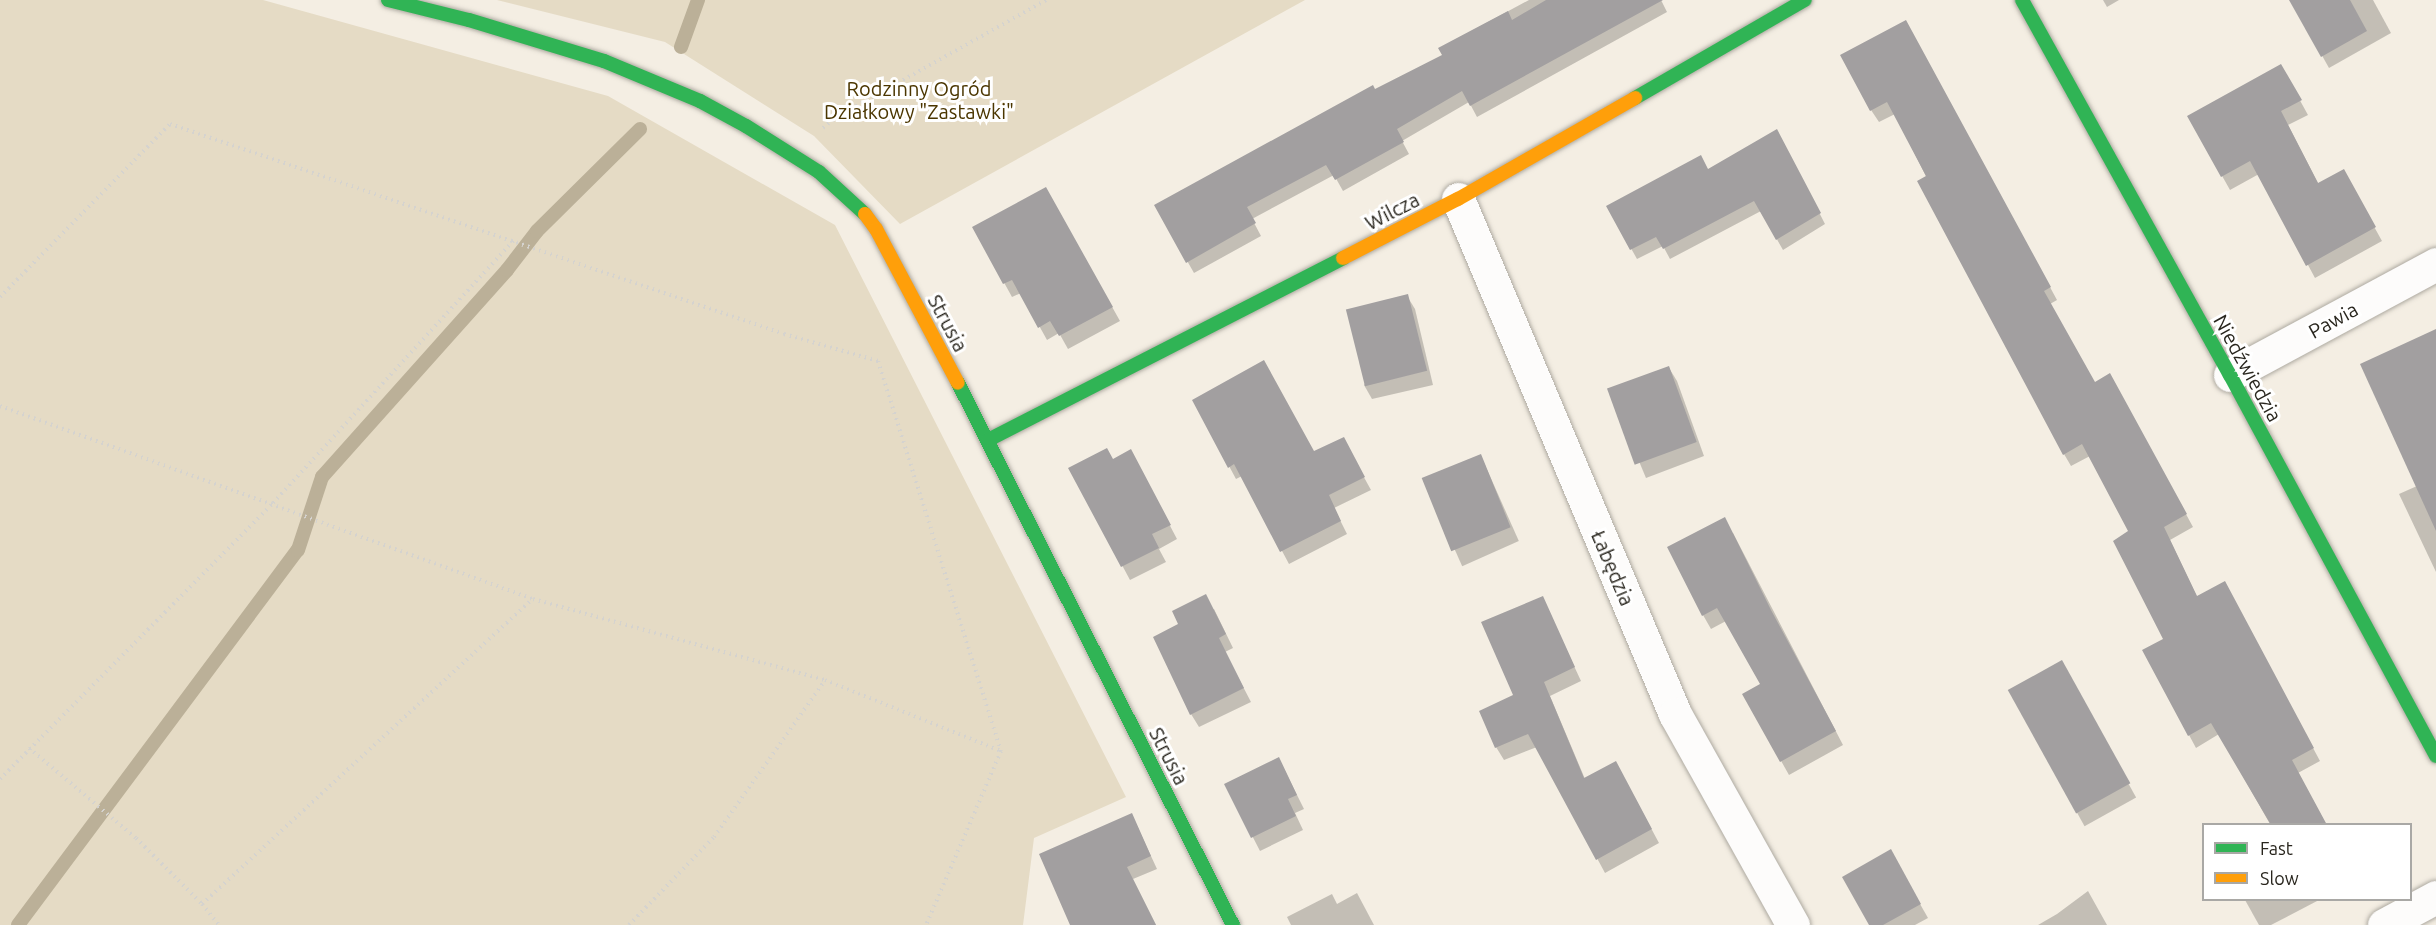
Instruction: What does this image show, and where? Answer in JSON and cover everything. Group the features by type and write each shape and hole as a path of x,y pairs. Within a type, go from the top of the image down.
{"street":[{"name":"Strusia","path":"388,0 469,20 604,61 700,101 819,172 858,206 876,229 988,440 1233,925"},
{"name":"Wilcza","path":"988,440 1458,199 1805,0"},
{"name":"Niedźwiedzia","path":"2022,0 2230,375 2436,756"},
{"name":"Łabędzia","path":"1458,199 1675,714 1793,925"},
{"name":"Pawia","path":"2230,375 2436,264"},
{"path":"2384,925 2436,897"}],"path":[{"path":"789,154 835,118 1046,0"},
{"path":"0,297 170,124 784,334 878,361 1001,751 926,925"},
{"path":"0,779 29,747 273,503 514,240"},
{"path":"0,406 533,599 825,680 1001,751"},
{"path":"202,904 533,599"},
{"path":"629,925 714,837 825,680"},
{"path":"29,747 136,838 202,904 219,925"}],"green space":[{"path":"0,0 263,0 608,96 835,225 1126,797 1034,838 1023,925 0,925"},
{"name":"Rodzinny Ogród Działkowy \"Zastawki\"","path":"497,0 1305,0 900,224 814,136 665,42"}],"building":[{"path":"1546,0 1663,0 1470,106 1462,91 1397,129 1404,142 1335,180 1326,165 1247,207 1256,223 1186,263 1154,205 1373,85 1375,89 1442,55 1438,48 1508,11 1512,20"},
{"path":"2289,0 2350,0 2367,31 2321,57"},
{"path":"1906,20 2051,287 2044,291 2095,382 2110,373 2187,514 2164,527 2197,596 2225,581 2314,748 2292,760 2326,823 2270,823 2211,723 2188,736 2142,650 2163,639 2113,541 2128,531 2082,444 2063,455 1917,181 1926,176 1887,102 1870,111 1840,55"},
{"path":"2281,64 2302,100 2281,111 2318,183 2344,169 2376,227 2306,266 2250,161 2221,177 2187,116"},
{"path":"1777,129 1821,213 1776,240 1754,201 1663,249 1656,237 1630,250 1606,206 1701,155 1708,169"},
{"path":"1046,187 1113,307 1059,336 1050,321 1038,328 1012,280 1003,284 972,227"},
{"path":"1408,294 1427,371 1365,386 1346,309"},
{"path":"2436,329 2436,531 2360,364"},
{"path":"1264,360 1314,451 1344,437 1365,477 1329,495 1341,521 1280,552 1234,464 1228,468 1192,400"},
{"path":"1669,366 1697,442 1635,465 1607,389"},
{"path":"1107,448 1113,459 1131,449 1171,525 1152,534 1159,548 1121,567 1068,468"},
{"path":"1481,454 1511,527 1451,551 1422,478"},
{"path":"1725,517 1771,610 1836,731 1780,762 1742,694 1760,684 1717,608 1702,616 1667,547"},
{"path":"1206,594 1226,634 1219,638 1244,688 1190,715 1153,637 1178,624 1172,611"},
{"path":"1543,596 1575,667 1544,682 1584,778 1616,761 1652,829 1596,860 1528,734 1495,748 1479,711 1513,695 1481,622"},
{"path":"2062,660 2130,783 2076,813 2008,690"},
{"path":"1279,757 1297,795 1288,799 1296,816 1251,838 1224,784"},
{"path":"1132,813 1151,856 1127,867 1156,925 1070,925 1039,854"},
{"path":"1891,849 1921,904 1883,925 1869,925 1842,877"}],"waterway":[{"path":"681,47 698,0"},
{"path":"18,925 298,550 322,477 507,270 537,231 640,129"}],"traffic: fast":[{"path":"388,0 469,20 604,61 700,101 746,126 819,172 865,214"},
{"path":"1635,98 1805,0"},
{"path":"2022,0 2230,375 2436,756"},
{"path":"988,440 1343,258"},
{"path":"958,383 1233,925"}],"traffic: slow":[{"path":"1343,258 1458,199 1635,98"},
{"path":"865,214 876,229 958,383"}]}
